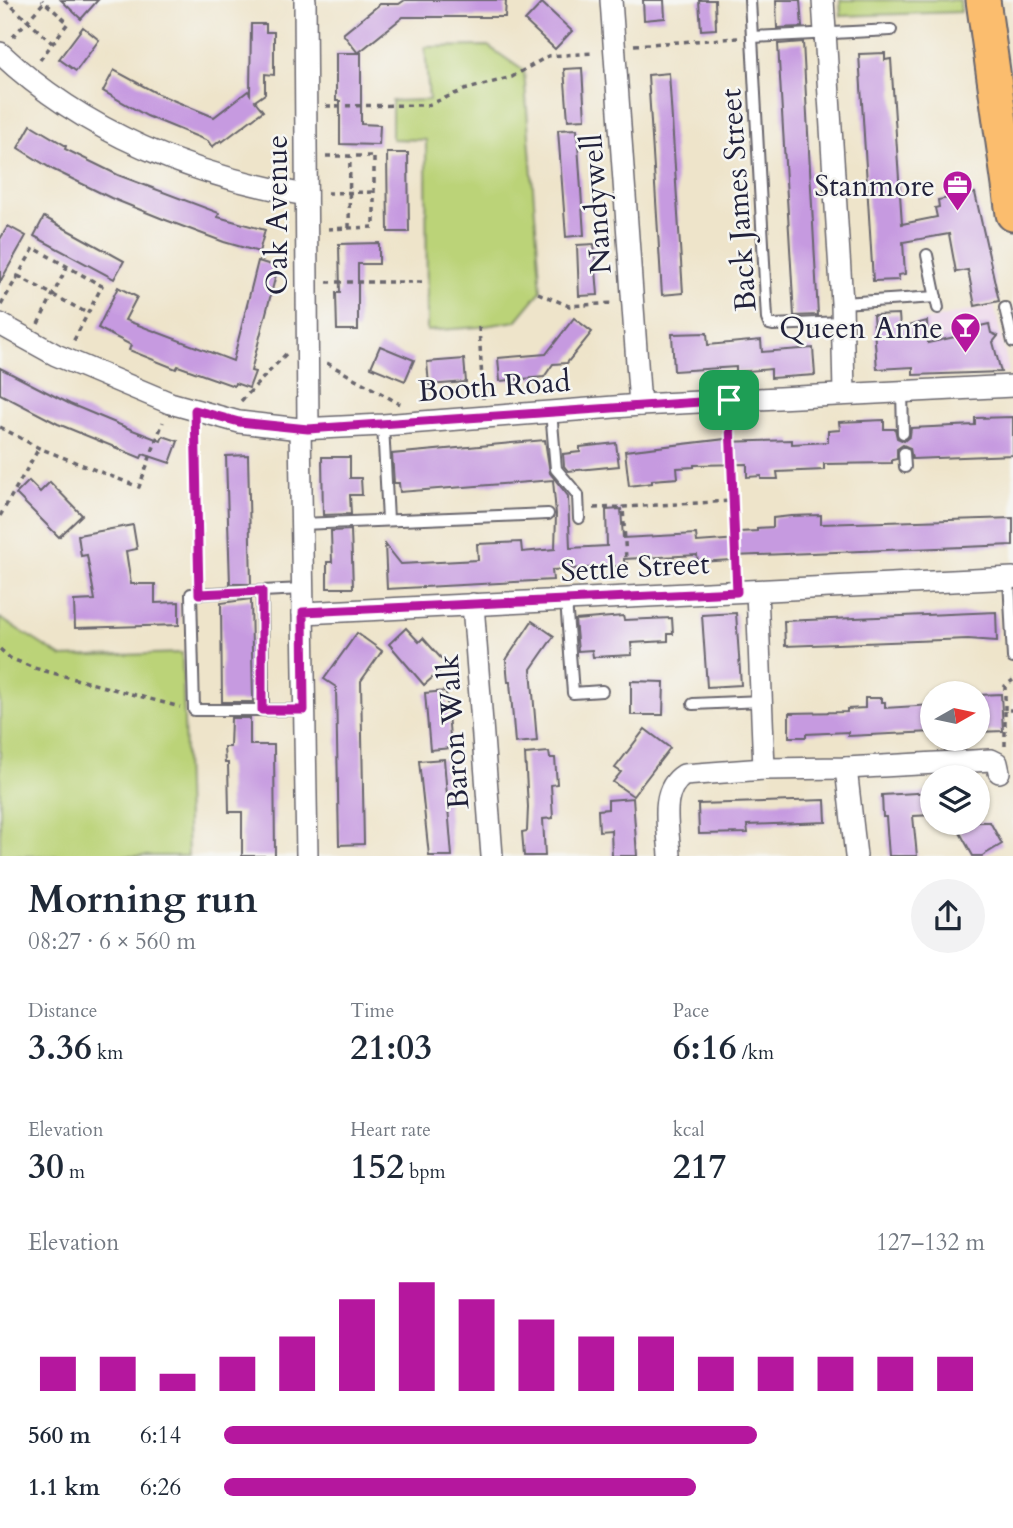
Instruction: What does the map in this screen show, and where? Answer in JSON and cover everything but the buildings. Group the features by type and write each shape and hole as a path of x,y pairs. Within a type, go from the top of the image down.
{"main road":[{"path":"983,0 1013,214"}],"street":[{"name":"Oak Avenue","path":"305,0 307,342 301,524 307,856"},
{"name":"Nandywell","path":"611,0 640,405"},
{"path":"823,0 842,312 844,394"},
{"path":"5,47 26,78 56,100 124,138 170,158 258,187 306,194"},
{"name":"Booth Road","path":"0,324 65,359 170,403 239,422 304,429 640,405 1013,386"},
{"name":"Settle Street","path":"303,612 1011,579"},
{"path":"747,591 762,701 764,769"},
{"name":"Baron Walk","path":"474,604 492,856"},
{"path":"670,856 667,799 677,779 694,773 764,769 995,766"},
{"path":"846,768 856,856"}],"lane":[{"name":"Back James Street","path":"750,0 769,324 842,312 937,302 927,256"},
{"path":"752,37 891,30"},
{"path":"1005,308 1013,342"},
{"path":"902,391 903,433"},
{"path":"551,411 556,469 576,490 579,514"},
{"path":"388,520 393,424"},
{"path":"904,453 905,467"},
{"path":"301,524 548,514"},
{"path":"1011,579 1013,658"},
{"path":"302,589 191,594 194,710 304,710"},
{"path":"262,591 262,710"},
{"path":"566,600 573,693 602,691"},
{"path":"693,704 762,701"}],"path":[{"path":"5,0 53,43"},
{"path":"5,47 43,1 68,23 26,78"},
{"path":"306,106 428,105 464,90 512,77 548,56 752,37"},
{"path":"306,156 374,156 374,227 307,229"},
{"path":"349,156 349,228"},
{"path":"306,194 374,192"},
{"path":"0,307 34,248 102,286 65,359"},
{"path":"30,341 67,267"},
{"path":"18,276 88,313"},
{"path":"307,282 427,282"},
{"path":"538,293 569,306 633,302"},
{"path":"479,327 485,416"},
{"path":"225,418 307,342 400,404 393,424"},
{"path":"729,400 733,501 747,591"},
{"path":"0,427 39,448 139,487 170,403"},
{"path":"195,410 199,594"},
{"path":"0,516 39,448"},
{"path":"579,514 623,507 733,501"},
{"path":"623,507 628,597"},
{"path":"0,649 10,658 34,668 194,710"},
{"path":"995,766 1005,747 1005,686 1013,680"},
{"path":"1005,710 1013,710"}],"shaded area":[{"path":"994,305 1009,372 912,376 911,324"}],"green space":[{"path":"840,0 960,0 961,12 841,16"},
{"path":"488,46 524,71 541,291 516,321 427,331 426,140 392,139 392,101 429,100 425,47"},
{"path":"0,618 62,657 182,653 188,856 0,856"}],"place":[{"name":"Stanmore","path":"958,213"},
{"name":"Queen Anne","path":"966,355"}],"route":[{"path":"729,400 737,592 303,612 304,710 262,710 262,591 199,594 195,410 239,422 308,429 729,400"}]}
